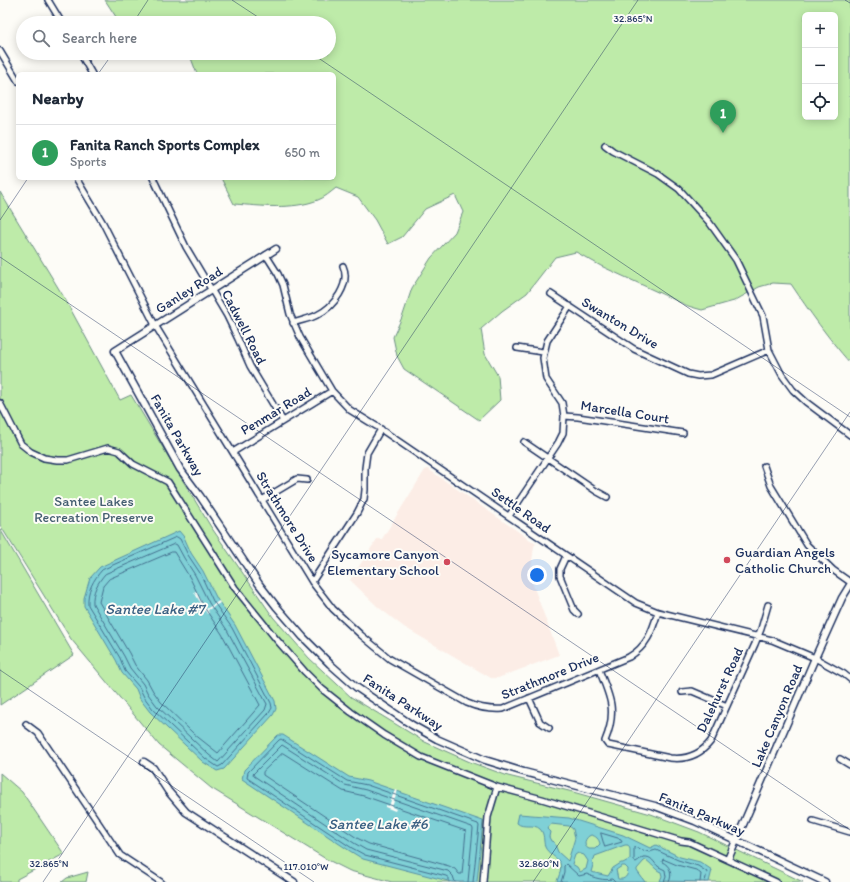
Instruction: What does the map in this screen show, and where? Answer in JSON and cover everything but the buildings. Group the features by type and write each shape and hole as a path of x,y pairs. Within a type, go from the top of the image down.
{"street":[{"path":"48,0 58,16"},
{"path":"0,51 16,78"},
{"path":"84,60 91,72"},
{"path":"605,145 612,151 658,174 679,189 709,222 736,260 763,316 769,350 782,375 793,390 806,402 850,435"},
{"name":"Strathmore Drive","path":"77,180 103,223 155,326 312,582 333,609 390,659 478,708 491,710 503,709 629,657 643,646 652,630 658,612"},
{"name":"Cadwell Road","path":"154,180 186,246 235,332 250,366 283,422"},
{"name":"Ganley Road","path":"115,351 276,249"},
{"name":"Settle Road","path":"266,255 283,284 293,322 306,348 332,392 350,410 636,603 658,612 772,640 815,658 844,674 850,679"},
{"path":"293,322 317,315 337,299 346,273 343,266"},
{"name":"Swanton Drive","path":"551,294 634,349 680,371 692,375 710,376 769,350"},
{"path":"509,516 558,443 563,433 564,416 562,403 546,379 543,363 547,340 570,306"},
{"path":"517,348 544,352"},
{"name":"Fanita Parkway","path":"115,351 180,469 259,584 303,637 356,687 412,725 437,739 485,760 524,772 655,806 695,821 825,882"},
{"name":"Penmar Road","path":"233,452 332,392"},
{"path":"0,403 21,444 31,452 44,458 68,460 108,448 119,451 133,464 168,482 235,588 276,639 322,689 384,735 421,757 497,787 681,841 689,842 776,882"},
{"name":"Marcella Court","path":"564,416 683,433"},
{"path":"312,582 364,499 367,453 381,430"},
{"path":"524,442 596,491 607,496"},
{"path":"764,466 771,486 807,545 850,584"},
{"path":"262,500 297,479 307,480"},
{"path":"566,556 560,569 560,576 574,610 578,614"},
{"name":"Lake Canyon Road","path":"729,858 815,658 842,598 850,584"},
{"name":"Dalehurst Road","path":"599,670 607,689 612,708 610,728 606,741 608,745 670,758 680,759 690,757 701,751 711,741 758,636 768,605"},
{"path":"682,692 692,691 727,706"},
{"path":"529,698 540,722 549,728"},
{"path":"26,724 38,733 120,855 161,882"},
{"path":"840,759 850,765"},
{"path":"144,762 153,768 168,791 186,812 294,882"},
{"path":"483,882 488,817 497,787"},
{"path":"813,821 850,832"}],"shaded area":[{"name":"Sycamore Canyon Elementary School","path":"428,469 536,544 534,546 530,577 559,655 498,678 491,678 404,627 378,607 350,580 377,539 382,539 425,470"}],"green space":[{"path":"105,0 850,0 850,363 819,324 791,284 773,283 759,287 734,301 702,310 688,306 601,266 576,252 555,257 527,293 502,311 481,329 485,354 498,376 500,400 479,420 404,369 397,356 393,337 403,315 412,288 431,258 455,232 463,212 455,195 425,209 402,237 388,244 375,220 358,197 336,188 320,199 308,203 287,206 255,206 234,204 222,180 336,180 336,72 196,72 192,60 336,60 336,16 115,16"},
{"name":"Santee Lakes Recreation Preserve","path":"0,192 65,299 120,400 131,395 211,527 273,617 309,658 351,697 425,742 470,762 508,776 573,792 651,814 699,832 803,882 392,882 350,871 326,859 211,788 159,745 71,639 0,525"},
{"path":"0,529 74,655 0,705"},
{"path":"0,773 22,792 64,854 17,879 17,882 0,882"},
{"path":"88,872 86,882 62,882 67,878"}],"water":[{"name":"Santee Lake #7","path":"179,531 184,537 191,553 203,571 217,599 235,625 275,701 276,709 273,715 224,769 217,771 203,762 150,712 140,699 136,689 122,673 84,606 84,598 90,578 100,567"},
{"name":"Santee Lake #6","path":"278,735 283,735 349,777 368,781 483,821 477,882 452,882 363,859 242,779 244,770"},
{"path":"519,814 569,818 623,835 650,848 656,845 680,857 700,862 712,870 709,882 660,881 662,876 661,872 646,860 637,869 645,882 558,882 561,865 546,849 542,831 538,827 522,826 517,823","holes":["551,824 569,826 573,829 575,838 568,861 558,852 554,842 551,841 549,837 550,832 547,829","589,836 594,836 599,841 600,844 595,849 589,849 585,844","625,845 628,845 630,849 630,859 613,868 608,876 591,872 593,865 592,861 595,856","578,853 584,855 588,861 586,869 580,872 577,867 572,864 575,855","622,866 625,866 628,869 627,876 623,879 618,879 616,870"]}],"pier":[{"path":"196,591 206,609 219,601 220,603 208,610 209,613 207,614 194,592"},
{"path":"395,789 398,790 392,807 396,809 395,811 385,807 385,805 389,806"}],"place":[{"name":"Fanita Ranch Sports Complex","path":"723,133"},
{"name":"Guardian Angels Catholic Church","path":"727,560"},
{"name":"Sycamore Canyon Elementary School","path":"447,562"}]}
